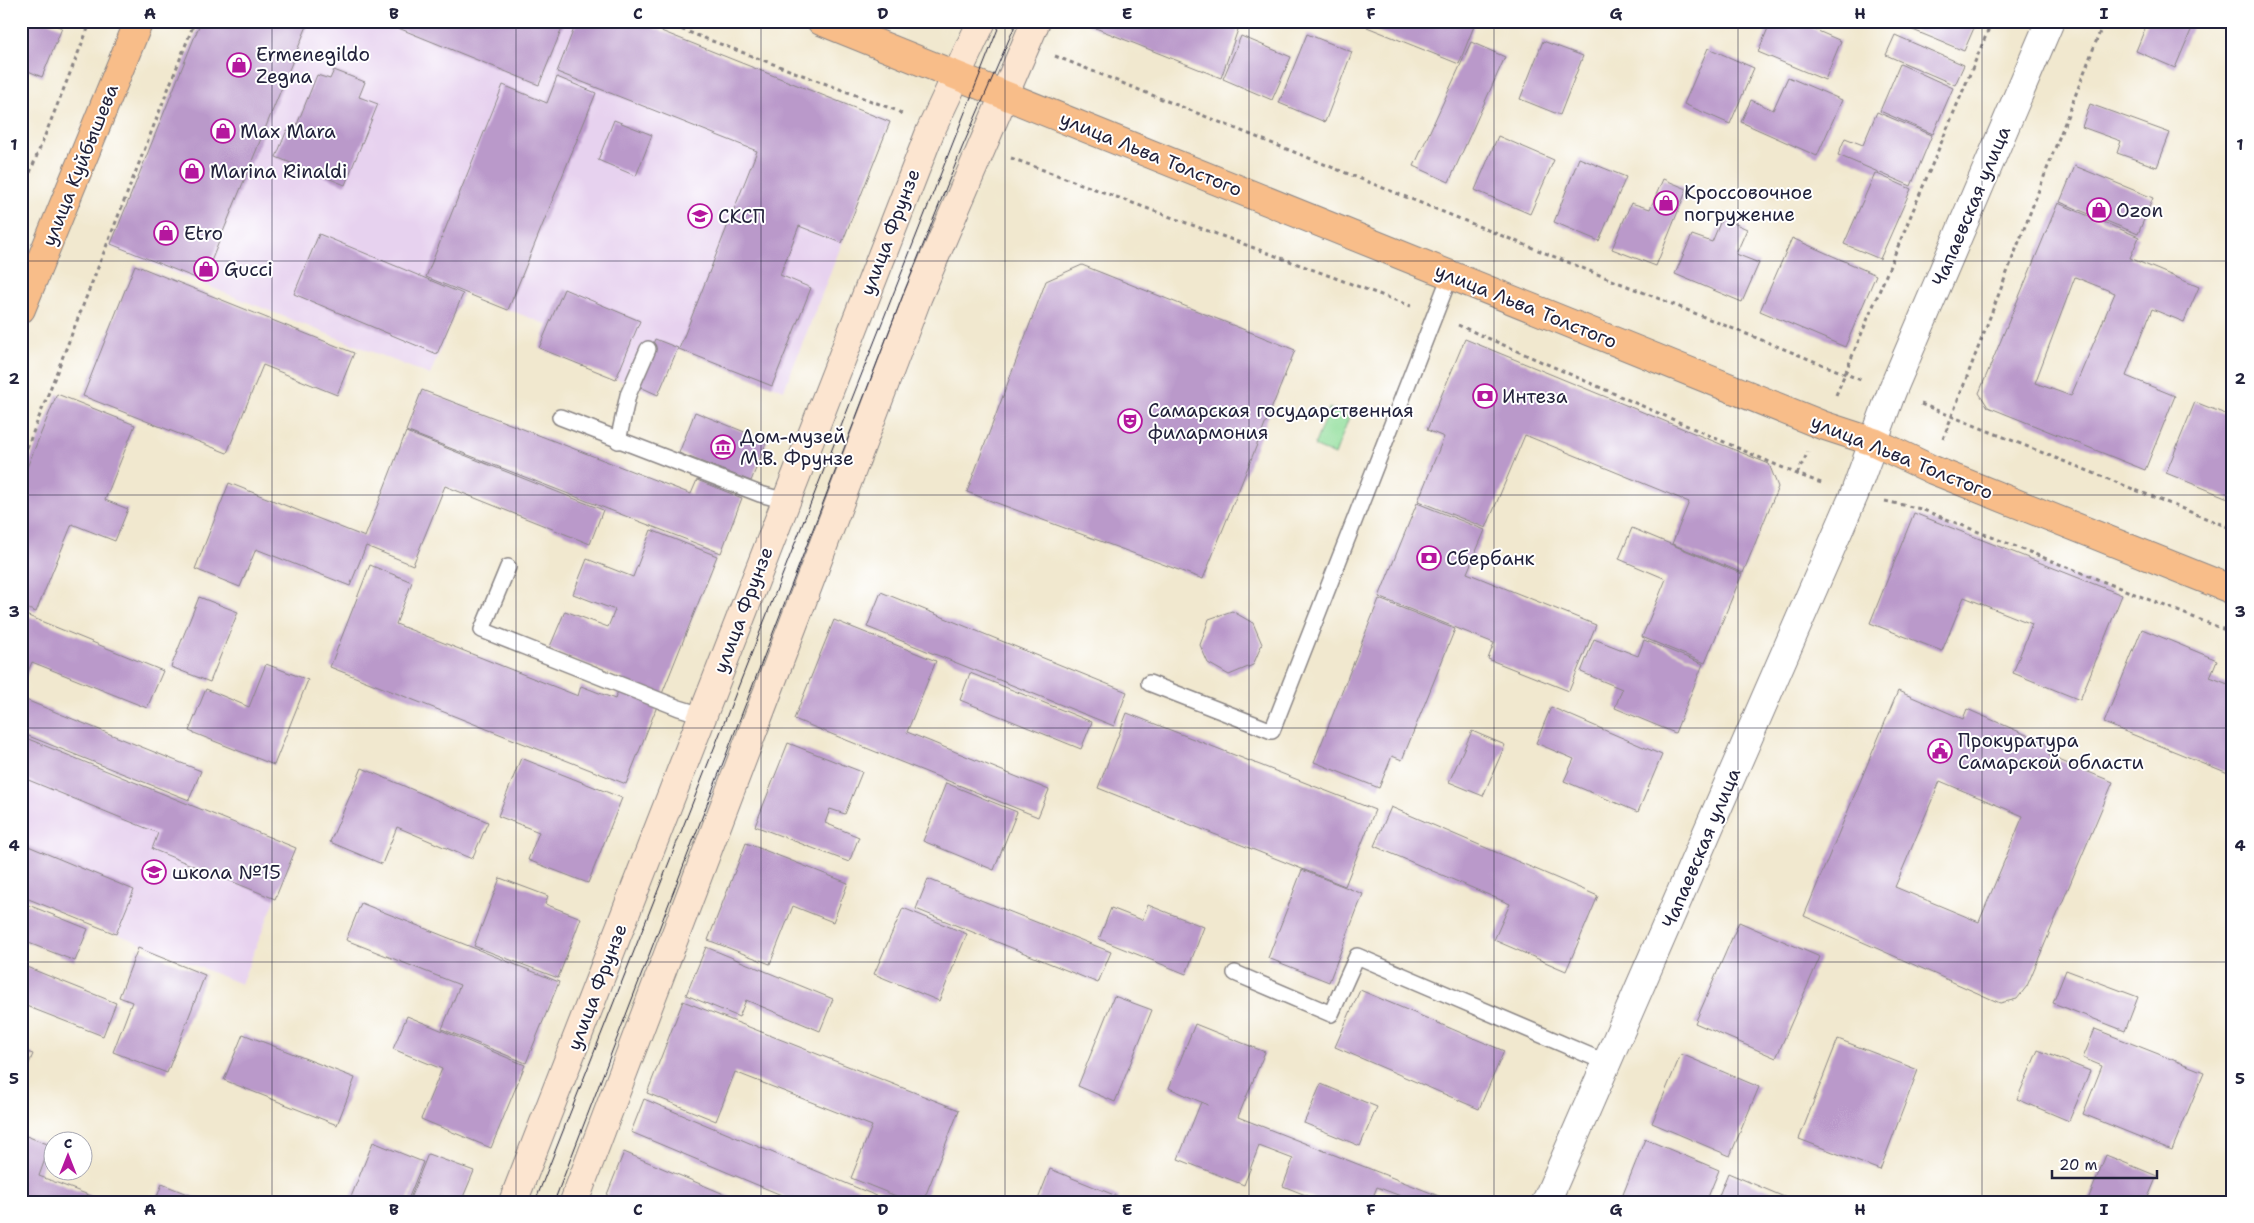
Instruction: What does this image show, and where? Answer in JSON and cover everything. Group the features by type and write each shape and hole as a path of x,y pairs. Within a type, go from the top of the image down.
{"main road":[{"name":"улица Куйбышева","path":"21,309 139,21"},
{"name":"улица Льва Толстого","path":"820,21 1822,425 1874,442 1933,470 2233,590"},
{"name":"улица Фрунзе","path":"513,1202 930,132 982,21"},
{"path":"574,1202 918,296 980,156 1003,94 1036,21"}],"street":[{"name":"Чапаевская улица","path":"1546,1202 1854,495 1892,391 2050,21"}],"lane":[{"path":"1149,683 1272,731 1450,276"},
{"path":"618,440 628,395 648,349"},
{"path":"560,417 760,494 786,500"},
{"path":"508,568 482,630 679,708 702,715"},
{"path":"1234,974 1331,1014 1357,956 1607,1063"}],"path":[{"path":"21,195 91,21"},
{"path":"21,463 195,21"},
{"path":"660,21 898,112 930,132"},
{"path":"1797,474 1846,375 1992,21"},
{"path":"1921,509 1950,417 2104,21"},
{"path":"1023,52 1048,53 1089,68 1846,375 1892,391 1950,417 2233,529"},
{"path":"980,156 998,153 1434,315 1797,474 1854,495 1921,509 2233,633"}],"shaded area":[{"path":"201,21 636,21 890,122 784,390 679,349 658,395 539,348 548,325 463,292 430,375 110,247"},
{"name":"школа №15","path":"21,736 296,848 241,984 21,895"}],"green space":[{"path":"1329,408 1349,417 1335,455 1314,446"}],"building":[{"path":"21,21 46,21 62,28 42,77 26,70 21,81"},
{"path":"201,21 309,21 203,281 111,244"},
{"path":"381,21 565,21 539,85"},
{"path":"577,21 636,21 890,122 842,243 799,226 780,275 811,288 772,386 679,349 757,151 557,72"},
{"path":"1086,21 1241,21 1221,78 1088,25"},
{"path":"1370,21 1476,21 1459,64 1367,27"},
{"path":"1771,21 1795,21 1841,41 1825,80 1758,52"},
{"path":"1896,21 1977,21 1964,51 1896,23"},
{"path":"2148,21 2195,21 2175,68 2136,51"},
{"path":"1307,34 1352,52 1325,122 1279,103"},
{"path":"1895,35 1964,65 1955,85 1886,55"},
{"path":"1241,36 1291,57 1272,100 1223,79"},
{"path":"1543,41 1583,56 1560,115 1520,99"},
{"path":"1471,42 1505,57 1449,182 1414,166"},
{"path":"1708,48 1754,68 1730,124 1684,104"},
{"path":"1900,64 1953,88 1933,134 1880,111"},
{"path":"334,70 365,82 359,97 378,104 345,185 276,157 287,130 294,132 317,75 330,79"},
{"path":"557,77 596,93 508,310 426,277 503,85 547,103"},
{"path":"1788,77 1842,100 1817,156 1741,122 1751,100 1773,110"},
{"path":"2090,104 2170,133 2157,167 2117,153 2121,141 2082,127"},
{"path":"1877,112 1932,135 1911,186 1838,155 1845,138 1863,145"},
{"path":"614,120 652,135 636,176 598,160"},
{"path":"1498,136 1554,160 1530,214 1475,190"},
{"path":"1579,158 1626,177 1599,241 1554,222"},
{"path":"2075,166 2153,198 2138,234 2060,202"},
{"path":"1875,173 1911,189 1880,259 1844,244"},
{"path":"1663,179 1687,189 1656,266 1612,249 1631,203 1650,209"},
{"path":"2058,203 2139,237 2130,258 2199,287 2184,322 2152,309 2126,376 2175,396 2145,470 1988,407 1979,393","holes":["2075,277 2115,293 2071,396 2035,383"]},
{"path":"1722,218 1747,229 1736,254 1759,263 1742,302 1675,274 1692,235 1712,242"},
{"path":"319,234 463,294 437,354 294,294"},
{"path":"1792,238 1876,275 1845,347 1760,311"},
{"path":"135,265 354,353 337,395 263,365 227,453 83,396"},
{"name":"Самарская государственная филармония","path":"1082,265 1295,350 1203,579 967,492 1046,281"},
{"path":"564,289 640,321 616,379 539,348"},
{"path":"655,339 678,348 658,395 636,385"},
{"path":"1465,339 1769,464 1778,487 1743,573 1672,544 1689,502 1525,435 1486,528 1418,501 1444,437 1427,430"},
{"path":"422,390 691,494 697,480 742,498 721,553 406,431"},
{"path":"57,394 135,425 105,500 128,509 115,541 72,524 36,612 21,606 21,482"},
{"path":"2195,402 2233,417 2233,500 2166,473"},
{"name":"Дом-музей М.В. Фрунзе","path":"695,412 767,441 751,481 679,453"},
{"path":"406,432 603,510 590,544 445,486 413,565 366,546 350,586 256,549 240,587 195,569 229,483 365,537"},
{"path":"1417,503 1485,530 1467,573 1596,625 1569,691 1488,659 1494,643 1379,597"},
{"path":"1914,513 2122,595 2080,700 2013,673 2032,624 1964,597 1942,651 1870,623"},
{"path":"1632,528 1742,574 1705,663 1642,637 1666,579 1619,559"},
{"path":"651,530 717,556 626,784 330,667 370,565 412,582 396,624 578,696 581,686 615,699 623,678 549,649 565,611 608,627 615,610 573,594 587,559 633,577"},
{"path":"881,592 1127,692 1114,726 867,627"},
{"path":"199,597 238,612 210,682 171,667"},
{"path":"1379,599 1455,629 1402,760 1392,756 1379,788 1314,762"},
{"path":"1232,611 1253,623 1262,644 1253,665 1229,675 1208,663 1200,645 1209,619"},
{"path":"21,613 163,671 147,708 32,662 21,688"},
{"path":"834,620 936,661 907,732 1049,790 1038,817 794,719"},
{"path":"2142,629 2217,660 2210,677 2233,686 2233,775 2104,723"},
{"path":"1594,639 1638,656 1644,640 1703,664 1675,733 1615,708 1622,689 1581,672"},
{"path":"266,664 308,680 274,765 189,731 206,689 249,707"},
{"path":"970,673 1092,722 1081,749 960,700"},
{"path":"1898,691 1963,719 1967,709 2052,746 2049,756 2113,782 2027,986 2017,999 2000,1003 1804,916","holes":["1940,781 2023,816 1979,922 1895,887"]},
{"path":"21,698 201,771 189,800 21,733"},
{"path":"1551,707 1662,755 1638,812 1564,781 1574,759 1536,743"},
{"path":"1127,713 1375,810 1345,886 1098,788"},
{"path":"1472,731 1505,745 1483,796 1449,782"},
{"path":"21,736 296,848 275,899 152,849 158,833 21,777"},
{"path":"788,743 862,772 845,814 830,809 825,823 859,837 849,862 755,826"},
{"path":"521,758 622,798 588,883 528,860 539,832 498,816"},
{"path":"362,768 488,822 472,859 397,827 382,864 330,842"},
{"path":"946,783 1017,812 994,870 923,841"},
{"path":"1391,807 1598,896 1566,971 1494,940 1510,904 1374,846"},
{"path":"21,843 134,890 116,934 21,896"},
{"path":"746,843 848,883 833,922 793,906 770,964 708,940"},
{"path":"1302,870 1363,894 1329,982 1268,958"},
{"path":"500,878 548,896 545,904 581,918 558,978 474,946"},
{"path":"928,879 1111,952 1098,983 916,909"},
{"path":"21,902 88,929 75,961 21,940"},
{"path":"361,903 559,982 526,1063 442,1029 460,985 346,940"},
{"path":"1148,905 1204,927 1186,974 1099,939 1111,908 1142,920"},
{"path":"903,908 967,934 939,1001 874,974"},
{"path":"1739,922 1820,957 1776,1058 1695,1023"},
{"path":"706,947 833,999 820,1031 746,1000 739,1017 686,995"},
{"path":"138,948 205,975 167,1073 113,1052 132,1002 119,997"},
{"path":"24,966 116,1003 103,1036 21,1004 21,972"},
{"path":"2066,970 2138,997 2125,1031 2053,1003"},
{"path":"1360,990 1504,1051 1479,1109 1335,1047"},
{"path":"1114,996 1152,1010 1115,1102 1078,1086"},
{"path":"683,1001 959,1110 923,1202 911,1202 851,1178 872,1126 735,1072 716,1121 647,1093"},
{"path":"407,1016 525,1065 491,1148 421,1119 442,1069 393,1049"},
{"path":"1195,1024 1265,1052 1238,1117 1454,1202 1410,1202 1411,1200 1377,1187 1371,1202 1323,1202 1283,1186 1293,1159 1259,1146 1244,1185 1178,1159 1201,1102 1208,1105 1169,1088"},
{"path":"2095,1029 2204,1072 2172,1150 2083,1114 2102,1066 2083,1058"},
{"path":"243,1034 355,1078 337,1125 224,1080"},
{"path":"1838,1039 1918,1070 1880,1170 1799,1139"},
{"path":"21,1050 33,1054 21,1083"},
{"path":"2038,1050 2090,1071 2069,1121 2017,1099"},
{"path":"1681,1054 1759,1087 1730,1156 1652,1123"},
{"path":"1321,1084 1377,1107 1360,1146 1304,1123"},
{"path":"644,1099 891,1202 798,1202 631,1132"},
{"path":"21,1134 42,1142 42,1168 39,1176 42,1177 42,1180 49,1180 107,1202 21,1202"},
{"path":"1645,1139 1719,1170 1706,1202 1620,1202"},
{"path":"373,1142 423,1162 407,1202 349,1202"},
{"path":"624,1152 743,1202 604,1202"},
{"path":"428,1154 474,1171 461,1202 409,1201"},
{"path":"2106,1155 2157,1176 2146,1202 2087,1202"},
{"path":"1050,1169 1119,1197 1117,1202 1037,1202"},
{"path":"1728,1173 1796,1202 1728,1202 1718,1198"},
{"path":"162,1184 207,1202 155,1202"}],"tram line":[{"path":"535,1202 1001,21"},
{"path":"554,1202 905,290 962,148 1017,21"}],"place":[{"name":"Ermenegildo Zegna","path":"239,65"},
{"name":"Max Mara","path":"223,131"},
{"name":"Marina Rinaldi","path":"192,171"},
{"name":"Кроссовочное погружение","path":"1666,203"},
{"name":"Ozon","path":"2099,210"},
{"name":"СКСП","path":"700,216"},
{"name":"Etro","path":"166,233"},
{"name":"Gucci","path":"206,269"},
{"name":"Интеза","path":"1485,396"},
{"name":"Самарская государственная филармония","path":"1130,421"},
{"name":"Дом-музей М.В. Фрунзе","path":"723,447"},
{"name":"Сбербанк","path":"1429,558"},
{"name":"Прокуратура Самарской области","path":"1940,751"},
{"name":"школа №15","path":"154,872"}]}
